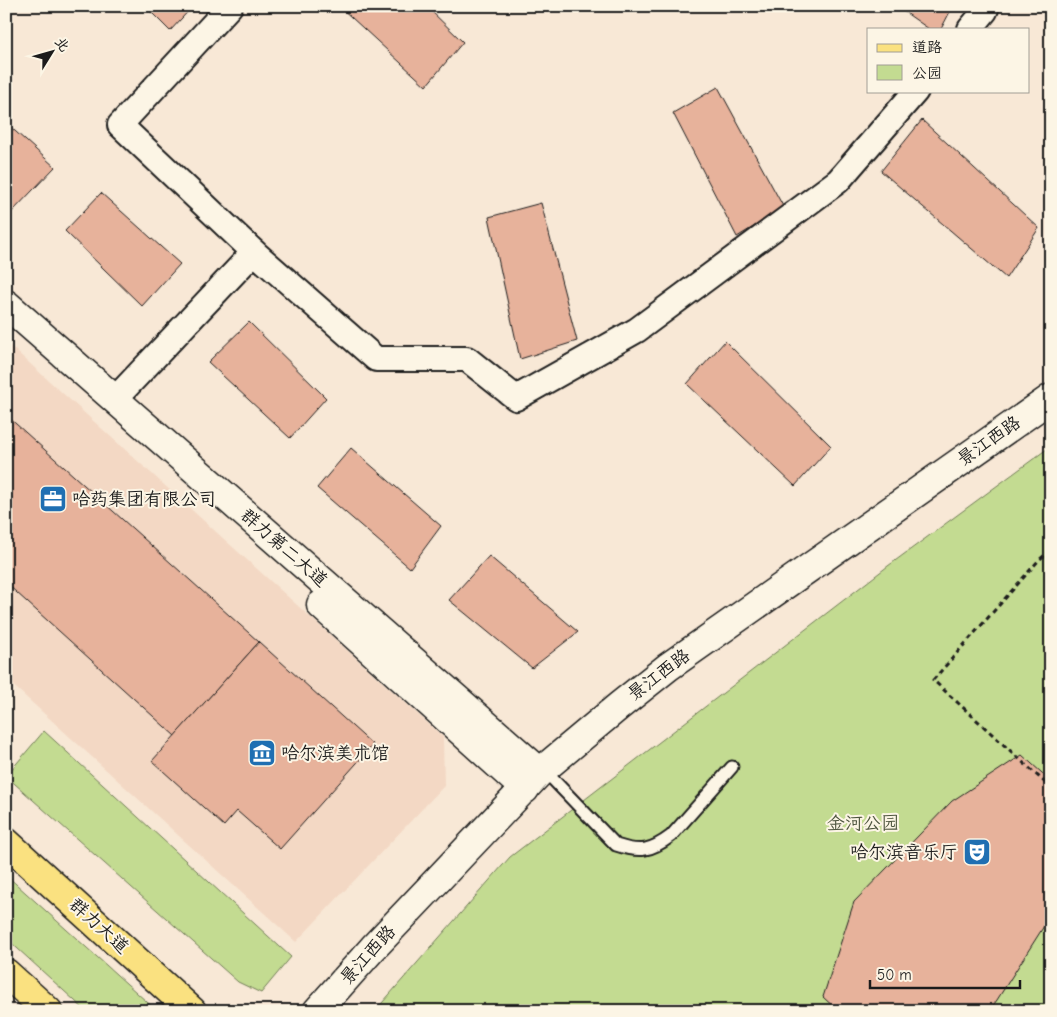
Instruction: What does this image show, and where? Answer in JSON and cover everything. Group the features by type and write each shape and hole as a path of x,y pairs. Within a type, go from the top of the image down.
{"main road":[{"name":"群力第二大道","path":"6,304 115,399 536,777"},
{"name":"群力第二大道","path":"6,321 536,777"},
{"name":"景江西路","path":"318,1011 373,948 536,777 619,706 668,667 1051,398"},
{"name":"群力大道","path":"6,842 192,1011"},
{"path":"6,973 48,1011"}],"street":[{"path":"230,6 120,125 254,252 376,359 467,359 516,398 637,330 838,181 915,92"},
{"path":"971,28 987,6"},
{"path":"115,399 254,252"}],"lane":[{"path":"536,777 616,845 630,850 644,850 659,845 671,836 732,767"}],"path":[{"path":"1051,550 1039,560 933,680 1051,788"}],"shaded area":[{"path":"6,342 443,737 444,786 296,942 6,679"}],"green space":[{"name":"金河公园","path":"1051,446 1051,1011 375,1011 510,857 888,566"},
{"path":"44,731 291,957 261,993 238,982 6,776"},
{"path":"6,875 157,1011 86,1011 6,938"}],"building":[{"path":"145,6 193,6 170,31"},
{"path":"339,6 426,6 463,42 426,86"},
{"path":"896,6 953,6 942,28 928,28"},
{"path":"718,87 784,208 737,237 673,113"},
{"path":"922,120 1039,228 1006,278 881,171"},
{"path":"6,123 55,167 12,212 6,207"},
{"path":"101,193 180,264 142,306 65,231"},
{"path":"541,203 577,341 520,359 489,217"},
{"path":"249,322 326,398 290,438 208,362"},
{"path":"725,341 831,446 795,486 687,384"},
{"name":"哈药集团有限公司","path":"6,415 259,642 175,736 6,583"},
{"path":"351,448 441,526 410,568 317,488"},
{"path":"489,556 578,632 532,668 449,600"},
{"name":"哈尔滨美术馆","path":"259,642 373,745 280,849 237,811 224,826 152,761"},
{"name":"哈尔滨音乐厅","path":"1022,755 1051,781 1051,915 997,1000 989,1011 838,1011 823,997 854,902 952,801"}],"place":[{"name":"哈药集团有限公司","path":"53,499"},
{"name":"哈尔滨美术馆","path":"262,753"},
{"name":"哈尔滨音乐厅","path":"977,852"}]}
